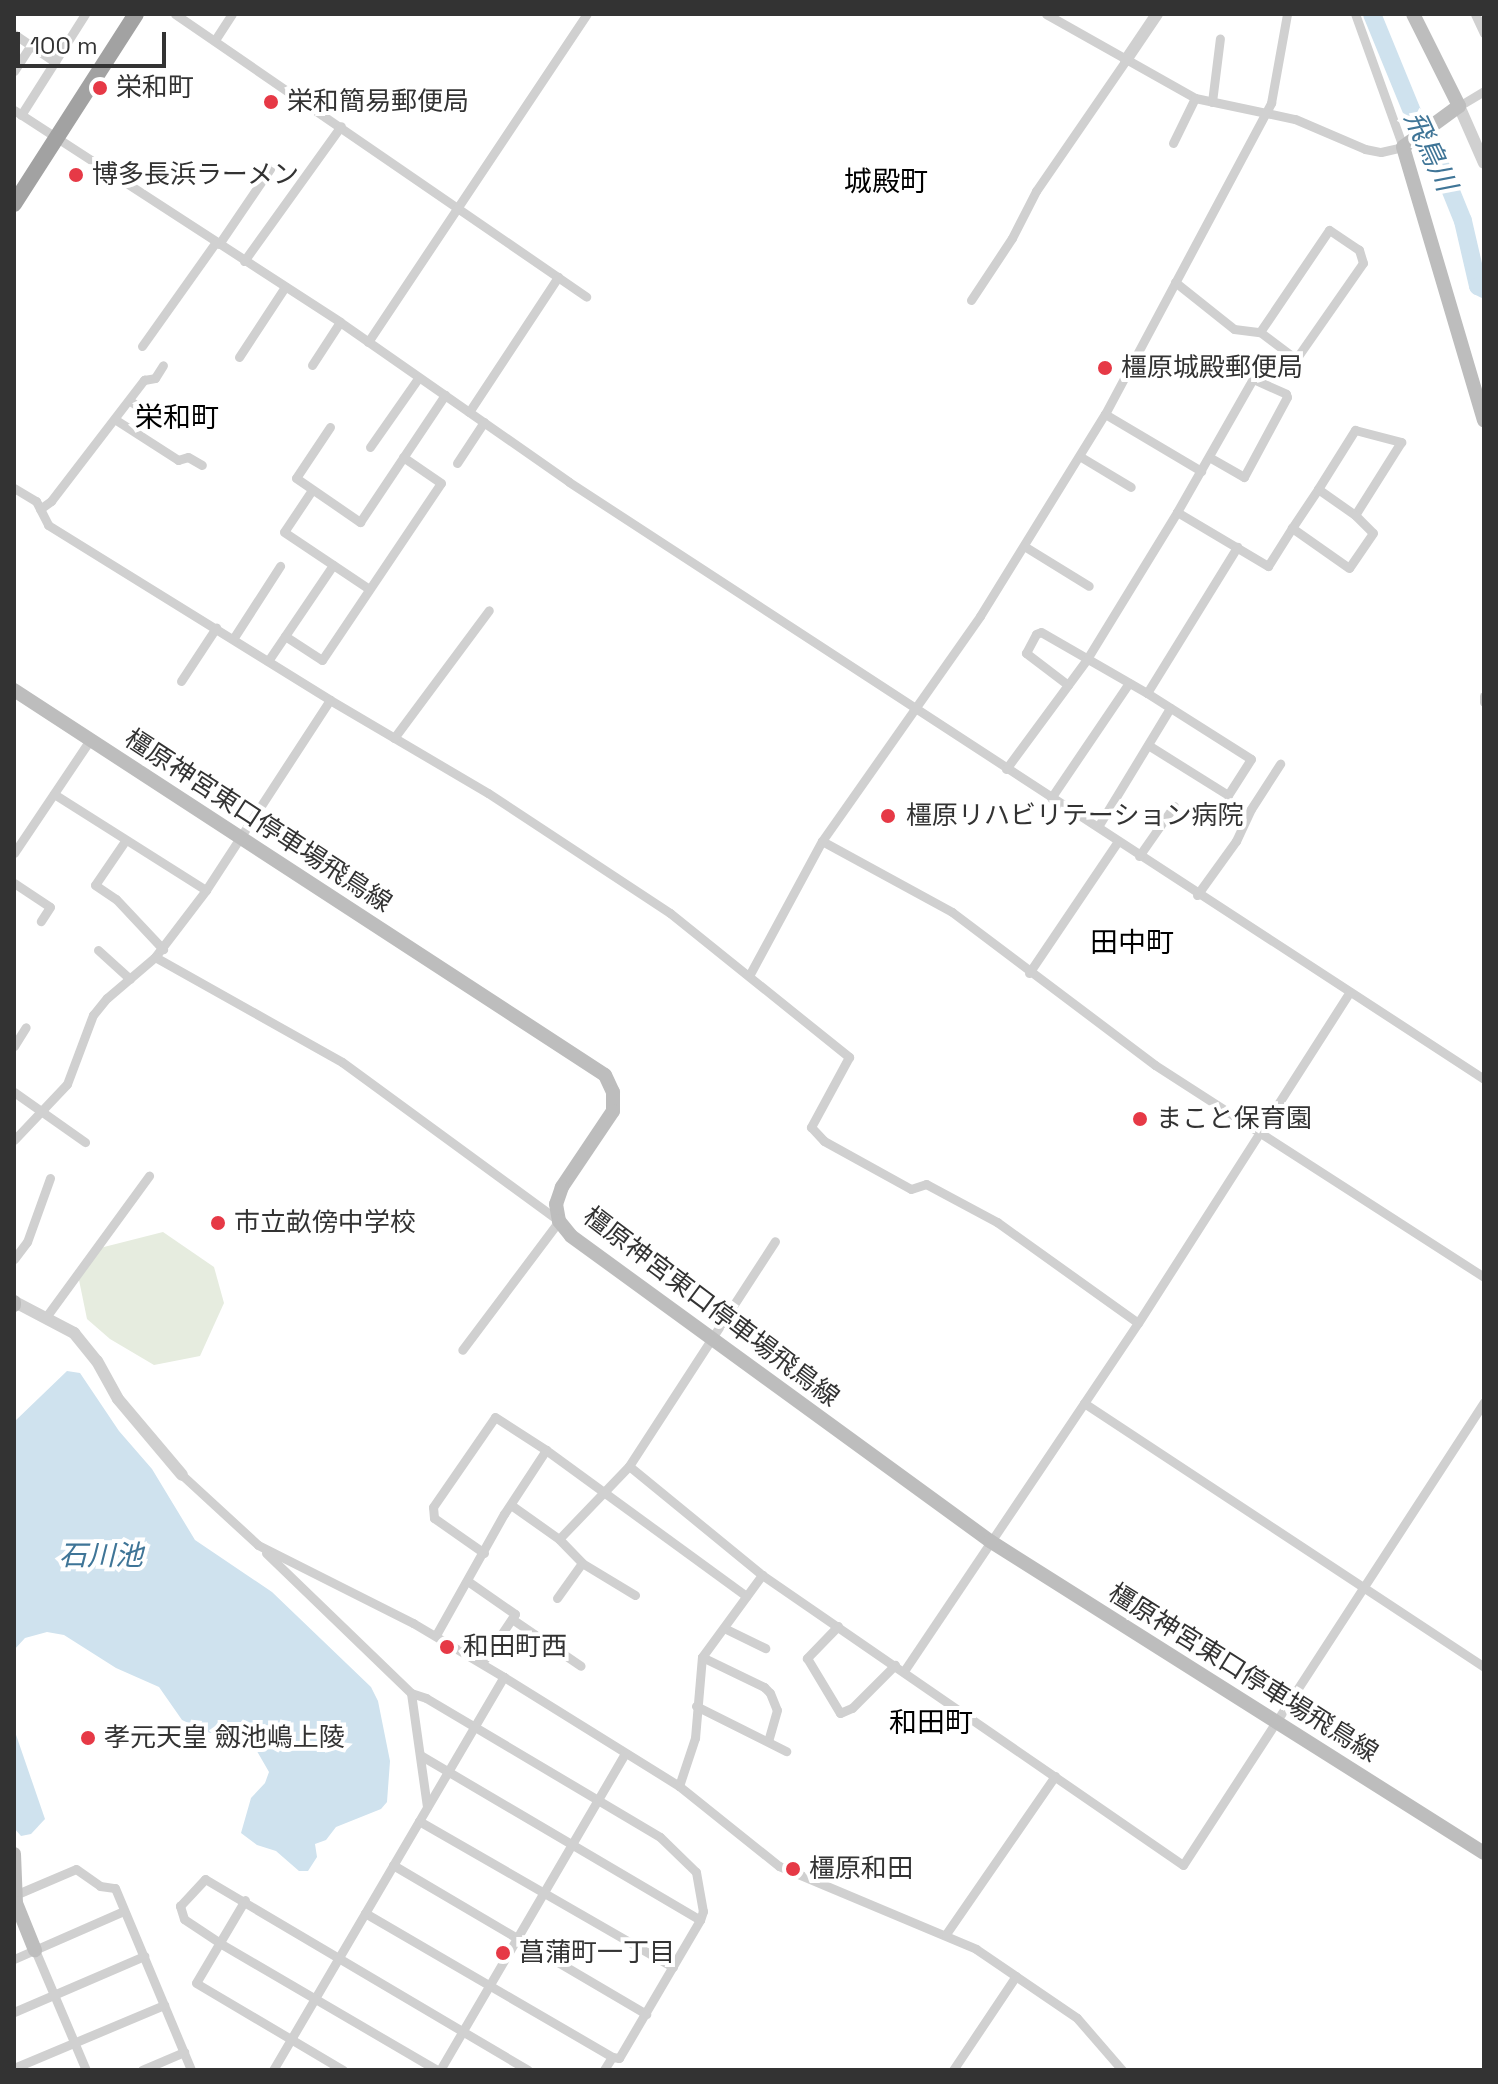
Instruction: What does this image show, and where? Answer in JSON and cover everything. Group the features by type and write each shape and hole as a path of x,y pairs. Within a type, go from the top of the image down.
{"highway":[{"path":"14,204 136,14"}],"main road":[{"path":"1413,14 1454,109 1409,144 1484,420"},
{"name":"橿原神宮東口停車場飛鳥線","path":"14,690 605,1075 613,1092 613,1111 562,1187 556,1204 559,1221 571,1236 990,1541 1484,1853"},
{"path":"14,1854 15,1895 35,1950"}],"street":[{"path":"85,14 55,62 17,112 340,322 569,482 918,707 1006,769 1099,825 1197,895 1484,1079"},
{"path":"175,14 586,297"},
{"path":"215,40 232,14"},
{"path":"368,342 587,14"},
{"path":"1046,14 1195,98 1295,119 1365,149 1381,152 1409,144 1355,14"},
{"path":"971,300 1012,238 1036,191 1157,14"},
{"path":"750,974 822,841 918,707 1081,457 1223,198 1271,103 1287,14"},
{"path":"1475,14 1484,33"},
{"path":"14,34 55,62"},
{"path":"1212,102 1220,38"},
{"path":"14,71 31,45"},
{"path":"1484,91 1454,109 1484,163"},
{"path":"1173,143 1195,98"},
{"path":"244,261 341,126"},
{"path":"142,346 270,169"},
{"path":"1175,282 1234,329 1260,332 1296,359 1363,263 1359,250 1329,230 1260,332"},
{"path":"469,412 558,277"},
{"path":"239,357 285,287"},
{"path":"312,365 340,322"},
{"path":"40,509 51,501 144,380 155,378 163,365"},
{"path":"370,447 419,377"},
{"path":"1006,769 1087,659 1177,512 1253,379 1286,394 1244,477 1209,457"},
{"path":"330,427 296,478 360,522 445,395"},
{"path":"130,401 158,419"},
{"path":"1105,414 1201,471"},
{"path":"116,420 178,460 188,457 202,465"},
{"path":"457,463 484,422"},
{"path":"1177,512 1268,566 1355,430 1401,442 1355,515"},
{"path":"285,636 322,660 441,483 403,457"},
{"path":"1081,457 1131,487"},
{"path":"14,488 36,501 48,525 591,860 670,913 750,974 849,1057 811,1127 824,1141 911,1189 926,1184 997,1222 1138,1323"},
{"path":"1292,528 1349,568 1373,533 1355,515 1318,489"},
{"path":"312,490 284,532 369,589"},
{"path":"1024,546 1089,586"},
{"path":"1147,693 1237,547"},
{"path":"268,661 333,565"},
{"path":"233,639 280,566"},
{"path":"394,738 489,610"},
{"path":"181,681 216,628"},
{"path":"1068,685 1026,653 1036,634 1041,632 1147,693 1251,759 1228,795 1148,745"},
{"path":"1051,798 1129,683"},
{"path":"14,1140 67,1084 93,1015 159,953 206,890 330,700"},
{"path":"1099,825 1170,708"},
{"path":"14,853 90,740"},
{"path":"1197,895 1236,841 1251,809 1280,764"},
{"path":"54,794 206,890"},
{"path":"1139,856 1174,806"},
{"path":"125,841 95,885 116,899 159,953 342,1062 559,1221 462,1350"},
{"path":"822,841 952,912 1155,1065 1484,1277"},
{"path":"1029,973 1118,841"},
{"path":"14,883 50,907 41,921"},
{"path":"98,950 130,979"},
{"path":"838,1626 807,1658 840,1713 852,1708 899,1668 990,1541 1138,1323 1350,992"},
{"path":"14,1046 26,1027"},
{"path":"14,1092 85,1142"},
{"path":"46,1317 149,1176"},
{"path":"14,1259 27,1242 50,1178"},
{"path":"559,1539 629,1466 775,1241"},
{"path":"14,1303 74,1333 97,1361 118,1399 182,1475 411,1693 426,1698 598,1799 680,1853 696,1872 703,1911 619,2058 612,2057 365,1913"},
{"path":"629,1466 762,1575 1183,1865 1484,1402"},
{"path":"1084,1403 1484,1667"},
{"path":"484,1553 434,1518 433,1507 495,1417 546,1450 746,1596"},
{"path":"436,1635 546,1450"},
{"path":"511,1505 559,1539 582,1563 635,1595"},
{"path":"258,1545 436,1635 482,1663 679,1786 779,1866 946,1934 1016,1976 1077,2018 1122,2070"},
{"path":"557,1598 582,1563"},
{"path":"679,1786 695,1738 702,1657 762,1575"},
{"path":"469,1582 515,1614 482,1663"},
{"path":"512,1619 581,1666"},
{"path":"724,1628 765,1648"},
{"path":"702,1657 764,1687 770,1693 777,1710 768,1741"},
{"path":"273,2070 504,1677"},
{"path":"411,1693 427,1807"},
{"path":"696,1706 786,1751"},
{"path":"528,2070 463,2031 338,1958 245,1900 205,1879 180,1906 184,1919 220,1943 438,2070 463,2031 625,1753"},
{"path":"420,1755 700,1920"},
{"path":"946,1934 1055,1776"},
{"path":"419,1821 673,1967"},
{"path":"393,1865 646,2014"},
{"path":"15,1895 76,1869 100,1886 115,1888 191,2070"},
{"path":"245,1900 196,1983 343,2070"},
{"path":"14,1959 124,1911"},
{"path":"35,1950 86,2070"},
{"path":"14,2012 144,1956"},
{"path":"953,2070 1016,1976"},
{"path":"14,2068 164,2005"},
{"path":"142,2070 184,2052"},
{"path":"604,2070 612,2057"}],"shaded area":[{"path":"163,1232 214,1267 224,1303 200,1356 154,1365 110,1339 87,1319 79,1280 100,1248"}],"water":[{"name":"石川池","path":"67,1371 80,1373 119,1431 152,1469 195,1540 272,1592 371,1687 378,1701 390,1761 387,1802 381,1809 336,1827 326,1840 315,1844 317,1857 308,1871 299,1871 276,1851 257,1845 241,1833 251,1798 265,1783 269,1772 254,1746 235,1733 210,1733 182,1720 159,1687 116,1668 64,1635 47,1632 25,1638 14,1650 14,1422"},
{"path":"14,1729 45,1819 31,1834 21,1836 14,1828"}],"waterway":[{"name":"飛鳥川","path":"1372,14 1413,114 1442,169 1463,221 1478,286 1484,289"}],"place":[{"name":"栄和町","path":"100,88"},
{"name":"栄和簡易郵便局","path":"271,102"},
{"name":"博多長浜ラーメン","path":"76,175"},
{"name":"橿原城殿郵便局","path":"1105,368"},
{"name":"橿原リハビリテーション病院","path":"888,816"},
{"name":"まこと保育園","path":"1140,1119"},
{"name":"市立畝傍中学校","path":"218,1223"},
{"name":"和田町西","path":"447,1647"},
{"name":"孝元天皇 劔池嶋上陵","path":"88,1738"},
{"name":"橿原和田","path":"793,1869"},
{"name":"菖蒲町一丁目","path":"503,1953"}],"district":[{"name":"城殿町","path":"886,181"},
{"name":"栄和町","path":"177,417"},
{"name":"田中町","path":"1132,942"},
{"name":"和田町","path":"931,1722"}]}
